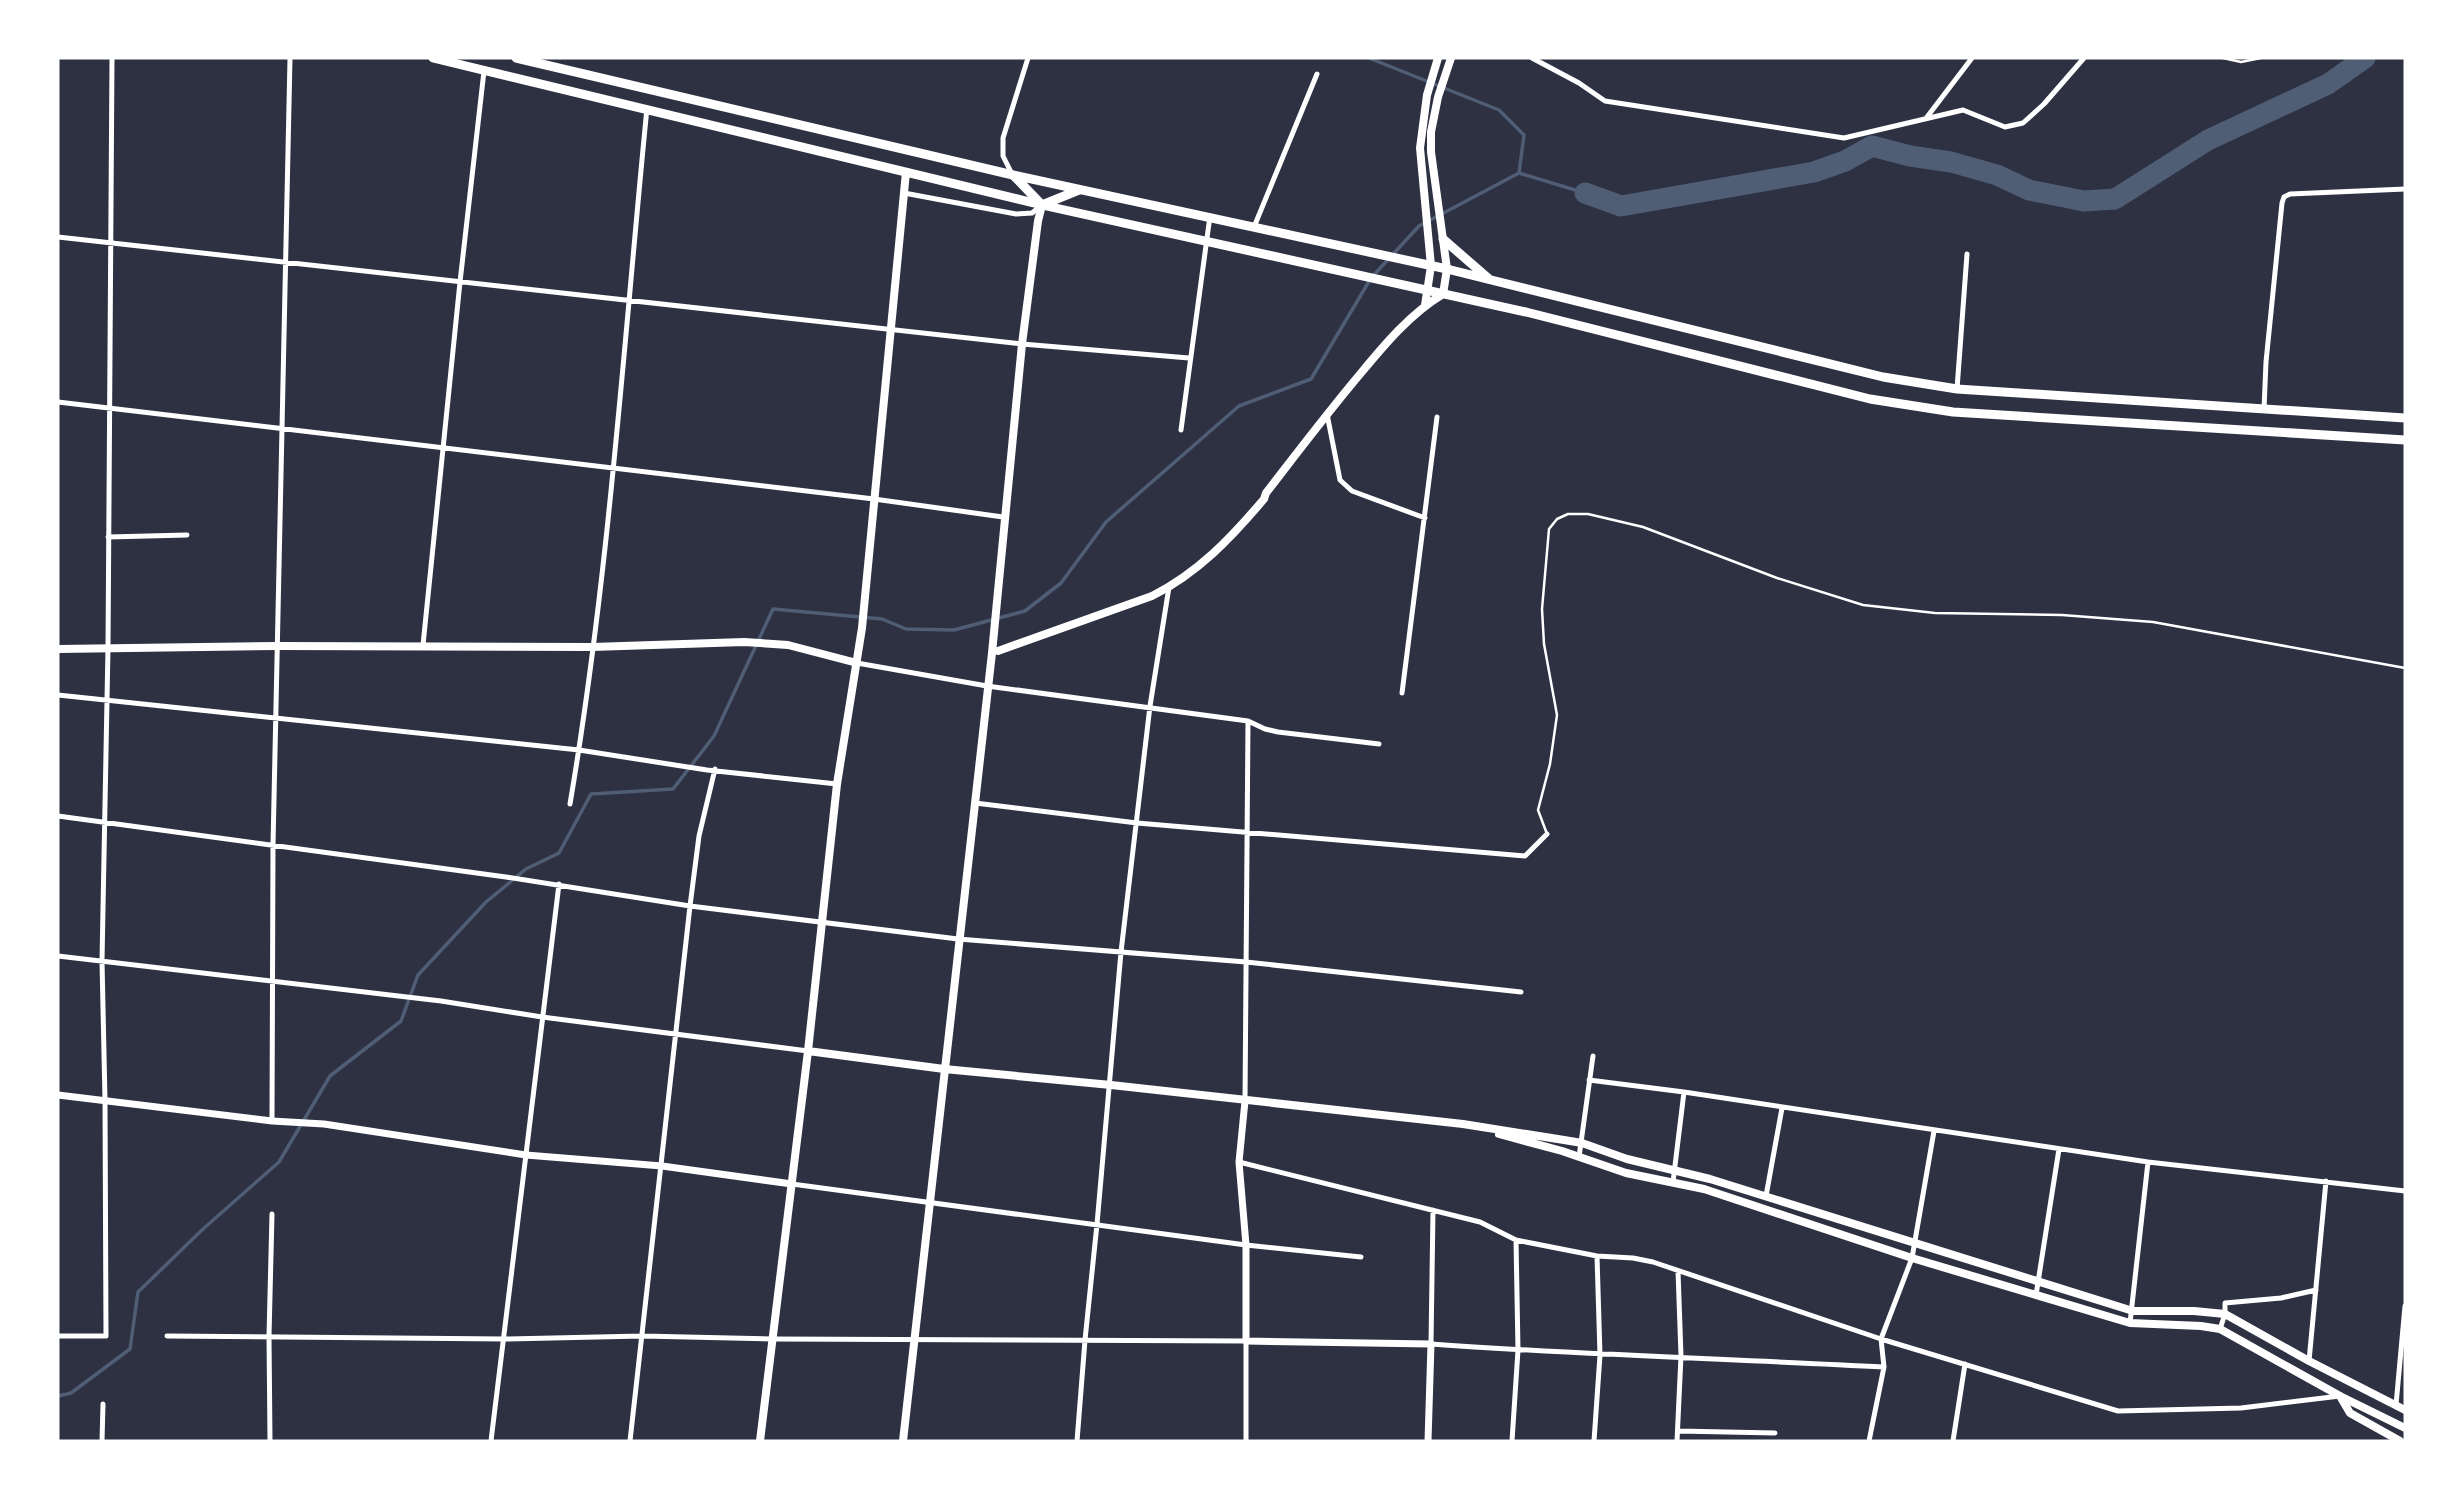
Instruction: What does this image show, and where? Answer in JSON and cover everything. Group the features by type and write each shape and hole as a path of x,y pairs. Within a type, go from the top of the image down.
{"main road":[{"path":"433,58 1042,205 1526,312 1870,399 1952,412 2405,440"},
{"path":"516,58 1013,175 1416,262 1844,368 1957,389 2405,418"},
{"path":"1425,304 1431,266 1420,148 1427,95 1438,58"},
{"path":"1443,294 1447,270 1431,142 1438,97 1451,58"},
{"path":"760,1441 808,1051 836,784 862,628 893,329 906,172"},
{"path":"1013,175 1042,205"},
{"path":"1042,205 1080,189"},
{"path":"903,1441 975,803 1022,344 1042,205"},
{"path":"1443,235 1490,280"},
{"path":"998,651 1152,596 1203,564 1233,536 1264,499 1327,413 1385,345 1425,304 1443,294"},
{"path":"58,649 423,645 592,647 744,642 788,645 857,663"},
{"path":"808,1051 944,1069 1463,1124 1582,1143 1627,1159 1766,1196 2133,1311 2225,1314 2309,1362 2405,1410"},
{"path":"1463,1124 1626,1173 1704,1189 1912,1258 2130,1323 2220,1329 2340,1396 2405,1428"},
{"path":"2340,1396 2350,1413 2400,1441"}],"street":[{"path":"58,1336 106,1336 106,1100 102,961 108,648 112,58"},
{"path":"272,1121 273,845 290,58"},
{"path":"1013,175 1003,156 1003,138 1028,58"},
{"path":"1532,58 1579,83 1605,101 1844,138 1963,110 2005,127 2023,123 2044,104 2084,58"},
{"path":"1927,117 1972,58"},
{"path":"423,645 484,69"},
{"path":"1254,227 1317,74"},
{"path":"570,804 613,469 648,108"},
{"path":"2264,409 2266,362 2284,197 2290,194 2405,189"},
{"path":"904,193 1016,214 1032,213 1042,205"},
{"path":"1181,430 1210,216"},
{"path":"58,237 1022,344 1189,358"},
{"path":"1957,389 1967,254"},
{"path":"58,401 874,499 1003,517"},
{"path":"1327,413 1340,480 1352,491 1425,518"},
{"path":"1402,693 1437,418"},
{"path":"108,537 187,535"},
{"path":"1077,1441 1121,952 1150,706 1169,587"},
{"path":"857,663 987,686 1248,721 1278,732 1379,744"},
{"path":"58,695 579,750 707,770 836,784"},
{"path":"1246,1441 1246,1245 1239,1162 1245,1101 1248,721"},
{"path":"630,1441 690,905 699,836 715,769"},
{"path":"975,803 1137,823 1525,856 1547,834"},
{"path":"58,816 559,884 690,905 958,939 1246,962 1521,992"},
{"path":"491,1441 559,884"},
{"path":"58,956 441,1001 541,1017 808,1051"},
{"path":"1579,1157 1592,1056"},
{"path":"1589,1080 2148,1162 2405,1191"},
{"path":"1673,1182 1684,1092"},
{"path":"58,1095 272,1121 324,1124 526,1155 662,1166 1246,1245 1361,1257"},
{"path":"1766,1196 1782,1108"},
{"path":"1869,1441 1884,1367 1881,1339 1912,1258 1934,1131"},
{"path":"2036,1294 2059,1149"},
{"path":"1239,1162 1480,1222 1516,1240 1597,1256 1633,1258 1881,1339 2118,1411 2241,1408 2340,1396"},
{"path":"2130,1323 2148,1162"},
{"path":"2309,1362 2326,1181"},
{"path":"1428,1441 1433,1210"},
{"path":"270,1441 272,1214"},
{"path":"1512,1441 1518,1350 1516,1240"},
{"path":"1594,1441 1600,1355 1597,1256"},
{"path":"1677,1441 1681,1356 1678,1271"},
{"path":"2220,1329 2225,1303 2281,1298 2316,1290"},
{"path":"2396,1405 2405,1306"},
{"path":"167,1336 505,1339 642,1336 1432,1344 1600,1355 1681,1356 1884,1367"},
{"path":"1953,1441 1965,1364"},
{"path":"102,1441 103,1404"},
{"path":"1678,1431 1775,1433"}],"lane":[{"path":"2223,58 2241,62 2261,58"},
{"path":"1547,834 1538,810 1550,764 1557,715 1544,644 1542,609 1549,529 1557,519 1568,514 1588,514 1643,527 1777,578 1863,606 1947,614 2062,615 2153,622 2405,668"}],"waterway":[{"path":"1369,58 1499,110 1524,135 1519,173"},
{"path":"1585,193 1621,206 1814,172 1845,161 1872,146 1910,156 1951,162 1997,175 2029,190 2084,201 2115,199 2208,140 2328,84 2365,58"},
{"path":"58,1396 71,1393 130,1349 138,1292 203,1229 279,1162 330,1076 401,1021 418,975 486,902 526,869 559,853 591,794 673,789 714,736 773,609 882,619 906,629 954,630 1025,611 1061,583 1106,522 1239,406 1311,379 1371,278 1419,226 1519,173 1585,193"}]}
